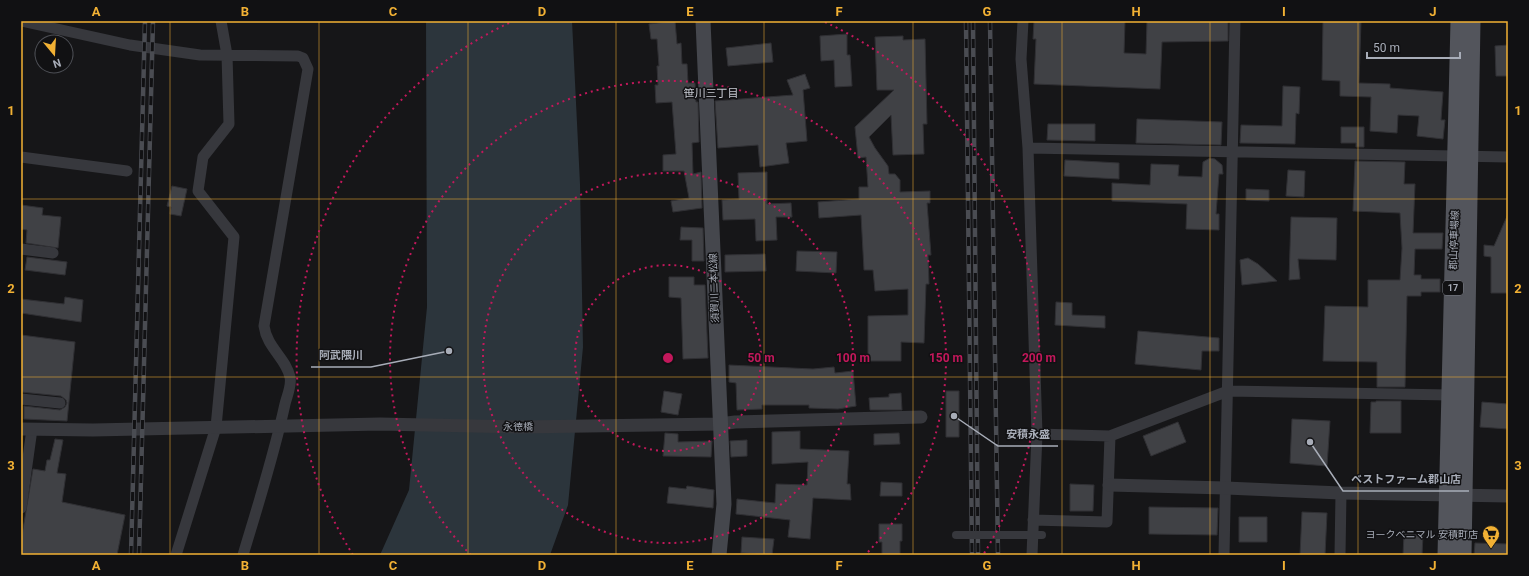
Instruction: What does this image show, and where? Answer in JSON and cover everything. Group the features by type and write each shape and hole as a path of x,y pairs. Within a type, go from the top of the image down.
{"main road":[{"name":"須賀川二本松線","path":"703,21 724,504 719,555"},
{"name":"郡山停車場線","path":"1446,555 1456,495 1463,157 1459,21"},
{"name":"郡山停車場線","path":"1463,555 1456,495 1450,395 1472,21"}],"street":[{"path":"21,21 130,45 200,54 298,56 303,58 308,69 264,326 265,334 273,349 285,364 291,379 281,425 243,555"},
{"path":"176,555 216,427 234,237 198,191 203,157 229,124 227,55 221,21"},
{"path":"1022,21 1022,65 1028,148 1037,434 1032,555"},
{"path":"1224,555 1235,21"},
{"path":"1028,148 1508,157"},
{"path":"21,157 127,172"},
{"path":"21,249 53,252"},
{"path":"1037,434 1110,436 1228,390 1450,395"},
{"path":"21,399 60,403"},
{"name":"永徳橋","path":"26,429 93,430 380,424 521,427 720,424 921,417"},
{"path":"21,508 26,429"},
{"path":"1033,520 1107,522 1110,436"},
{"path":"1109,485 1226,488 1341,494 1508,496"},
{"path":"1340,555 1341,494"},
{"path":"956,535 1042,535"}],"shaded area":[{"path":"426,21 572,21 580,184 583,347 568,505 550,555 380,555 409,490 427,307"}],"building":[{"path":"675,21 677,44 681,43 682,64 687,64 688,83 695,83 696,102 698,102 699,142 692,143 693,174 701,172 702,208 673,212 671,201 689,198 684,171 663,171 663,155 676,154 672,102 656,103 655,85 658,85 657,66 659,66 657,39 651,39 649,24"},
{"path":"1034,21 1125,21 1124,53 1146,54 1147,21 1228,21 1228,41 1162,42 1160,89 1034,84 1036,39 1033,39"},
{"path":"1323,21 1361,21 1359,83 1390,84 1390,88 1443,92 1441,120 1445,120 1443,139 1417,136 1419,116 1398,115 1397,133 1370,131 1371,97 1340,96 1340,81 1322,80"},
{"path":"847,34 847,55 850,55 852,86 835,87 834,60 821,61 820,36"},
{"path":"903,36 903,40 925,39 927,124 923,124 924,154 893,155 891,115 869,137 888,166 889,174 895,174 900,180 900,192 930,191 930,203 927,203 931,255 928,255 929,284 926,284 924,343 901,342 901,361 868,361 868,316 908,315 908,289 875,291 873,270 864,270 861,215 819,218 818,202 859,199 859,187 868,187 866,157 858,158 855,127 894,90 877,90 875,37"},
{"path":"771,43 773,62 728,66 726,48"},
{"path":"1508,45 1508,76 1496,76 1495,46"},
{"path":"805,74 810,88 803,90 807,141 786,143 789,163 760,167 758,145 718,148 715,101 793,95 787,80"},
{"path":"1283,86 1300,87 1299,114 1296,113 1295,144 1240,143 1241,125 1282,126"},
{"path":"1137,119 1222,122 1221,145 1136,143"},
{"path":"1048,124 1095,124 1095,141 1047,140"},
{"path":"1341,127 1364,127 1364,147 1356,147 1356,143 1341,143"},
{"path":"1210,158 1215,159 1222,165 1223,174 1219,174 1216,214 1219,214 1219,230 1186,229 1187,204 1112,201 1112,183 1150,185 1151,164 1179,165 1178,176 1202,177 1203,162"},
{"path":"1065,160 1119,163 1119,179 1064,176"},
{"path":"1355,161 1405,162 1404,184 1415,184 1413,233 1443,233 1442,249 1415,249 1414,275 1421,275 1421,279 1440,279 1440,292 1421,292 1421,296 1407,296 1405,387 1377,387 1377,362 1323,361 1325,306 1368,307 1368,280 1400,280 1402,248 1400,213 1353,211"},
{"path":"1288,170 1305,171 1304,197 1286,196"},
{"path":"767,172 767,204 791,203 792,217 776,217 777,240 756,241 755,219 723,220 722,200 739,199 738,173"},
{"path":"172,186 187,189 181,216 170,214 171,207 167,206"},
{"path":"1246,189 1269,190 1269,201 1246,200"},
{"path":"21,205 43,208 42,215 61,217 58,248 26,243 27,230 21,229"},
{"path":"1508,214 1508,293 1491,293 1491,257 1484,256 1484,245 1494,246"},
{"path":"1291,217 1337,218 1336,260 1298,259 1300,279 1289,280"},
{"path":"681,227 703,228 704,261 692,261 692,240 680,240"},
{"path":"797,251 837,252 836,273 796,271"},
{"path":"765,254 766,271 725,272 725,255"},
{"path":"27,257 67,262 65,275 25,270"},
{"path":"1248,258 1258,264 1277,281 1242,285 1240,260"},
{"path":"669,277 694,277 694,285 705,285 708,358 683,359 681,298 669,297"},
{"path":"65,297 83,300 81,322 21,313 21,299 64,304"},
{"path":"1056,302 1072,303 1072,315 1105,316 1105,328 1055,325"},
{"path":"1138,331 1219,338 1219,351 1202,351 1201,370 1135,364"},
{"path":"21,335 75,342 67,421 24,419 24,406 60,410 65,407 67,403 61,396 21,392"},
{"path":"729,365 813,369 834,367 835,373 853,371 856,406 838,409 809,408 809,405 762,405 762,409 737,410 736,383 729,382"},
{"path":"664,391 682,394 678,415 661,412"},
{"path":"946,391 959,391 959,437 946,437"},
{"path":"901,393 902,410 870,410 869,398 889,397 889,394"},
{"path":"1401,401 1401,433 1370,433 1371,402"},
{"path":"1482,402 1508,404 1508,429 1480,427"},
{"path":"1292,419 1330,421 1327,466 1290,463"},
{"path":"1178,422 1186,442 1151,456 1143,436"},
{"path":"800,431 800,449 849,451 847,484 850,484 851,500 813,498 810,539 788,537 790,520 736,514 737,499 775,503 776,484 807,485 808,462 772,464 772,432"},
{"path":"665,433 678,434 678,442 712,441 711,457 663,456"},
{"path":"899,433 900,444 874,445 874,434"},
{"path":"55,439 63,440 57,473 66,474 62,502 125,515 117,555 21,555 21,541 33,469 45,471 47,460 50,460"},
{"path":"747,440 747,456 731,457 730,441"},
{"path":"881,482 902,483 902,496 880,496"},
{"path":"1070,484 1094,485 1093,511 1070,511"},
{"path":"687,486 714,490 713,508 667,503 669,487 686,489"},
{"path":"1149,507 1218,508 1217,535 1149,534"},
{"path":"1302,512 1327,513 1325,555 1300,555"},
{"path":"1239,517 1267,517 1267,542 1239,542"},
{"path":"879,524 902,524 900,555 882,555 882,542 879,542"},
{"path":"1404,534 1423,535 1422,555 1403,555"},
{"path":"742,537 774,539 772,555 741,553"},
{"name":"ヨークベニマル 安積町店","path":"1475,543 1508,544 1508,555 1474,555"}],"railway":[{"path":"131,555 145,21"},
{"path":"139,555 153,21"},
{"path":"966,21 972,555"},
{"path":"973,21 978,555"},
{"path":"990,21 998,555"}],"place":[{"name":"阿武隈川","path":"449,351"},
{"name":"安積永盛","path":"954,416"},
{"name":"ベストファーム郡山店","path":"1310,442"},
{"name":"ヨークベニマル 安積町店","path":"1491,549"}],"district":[{"name":"笹川三丁目","path":"711,93"}]}
